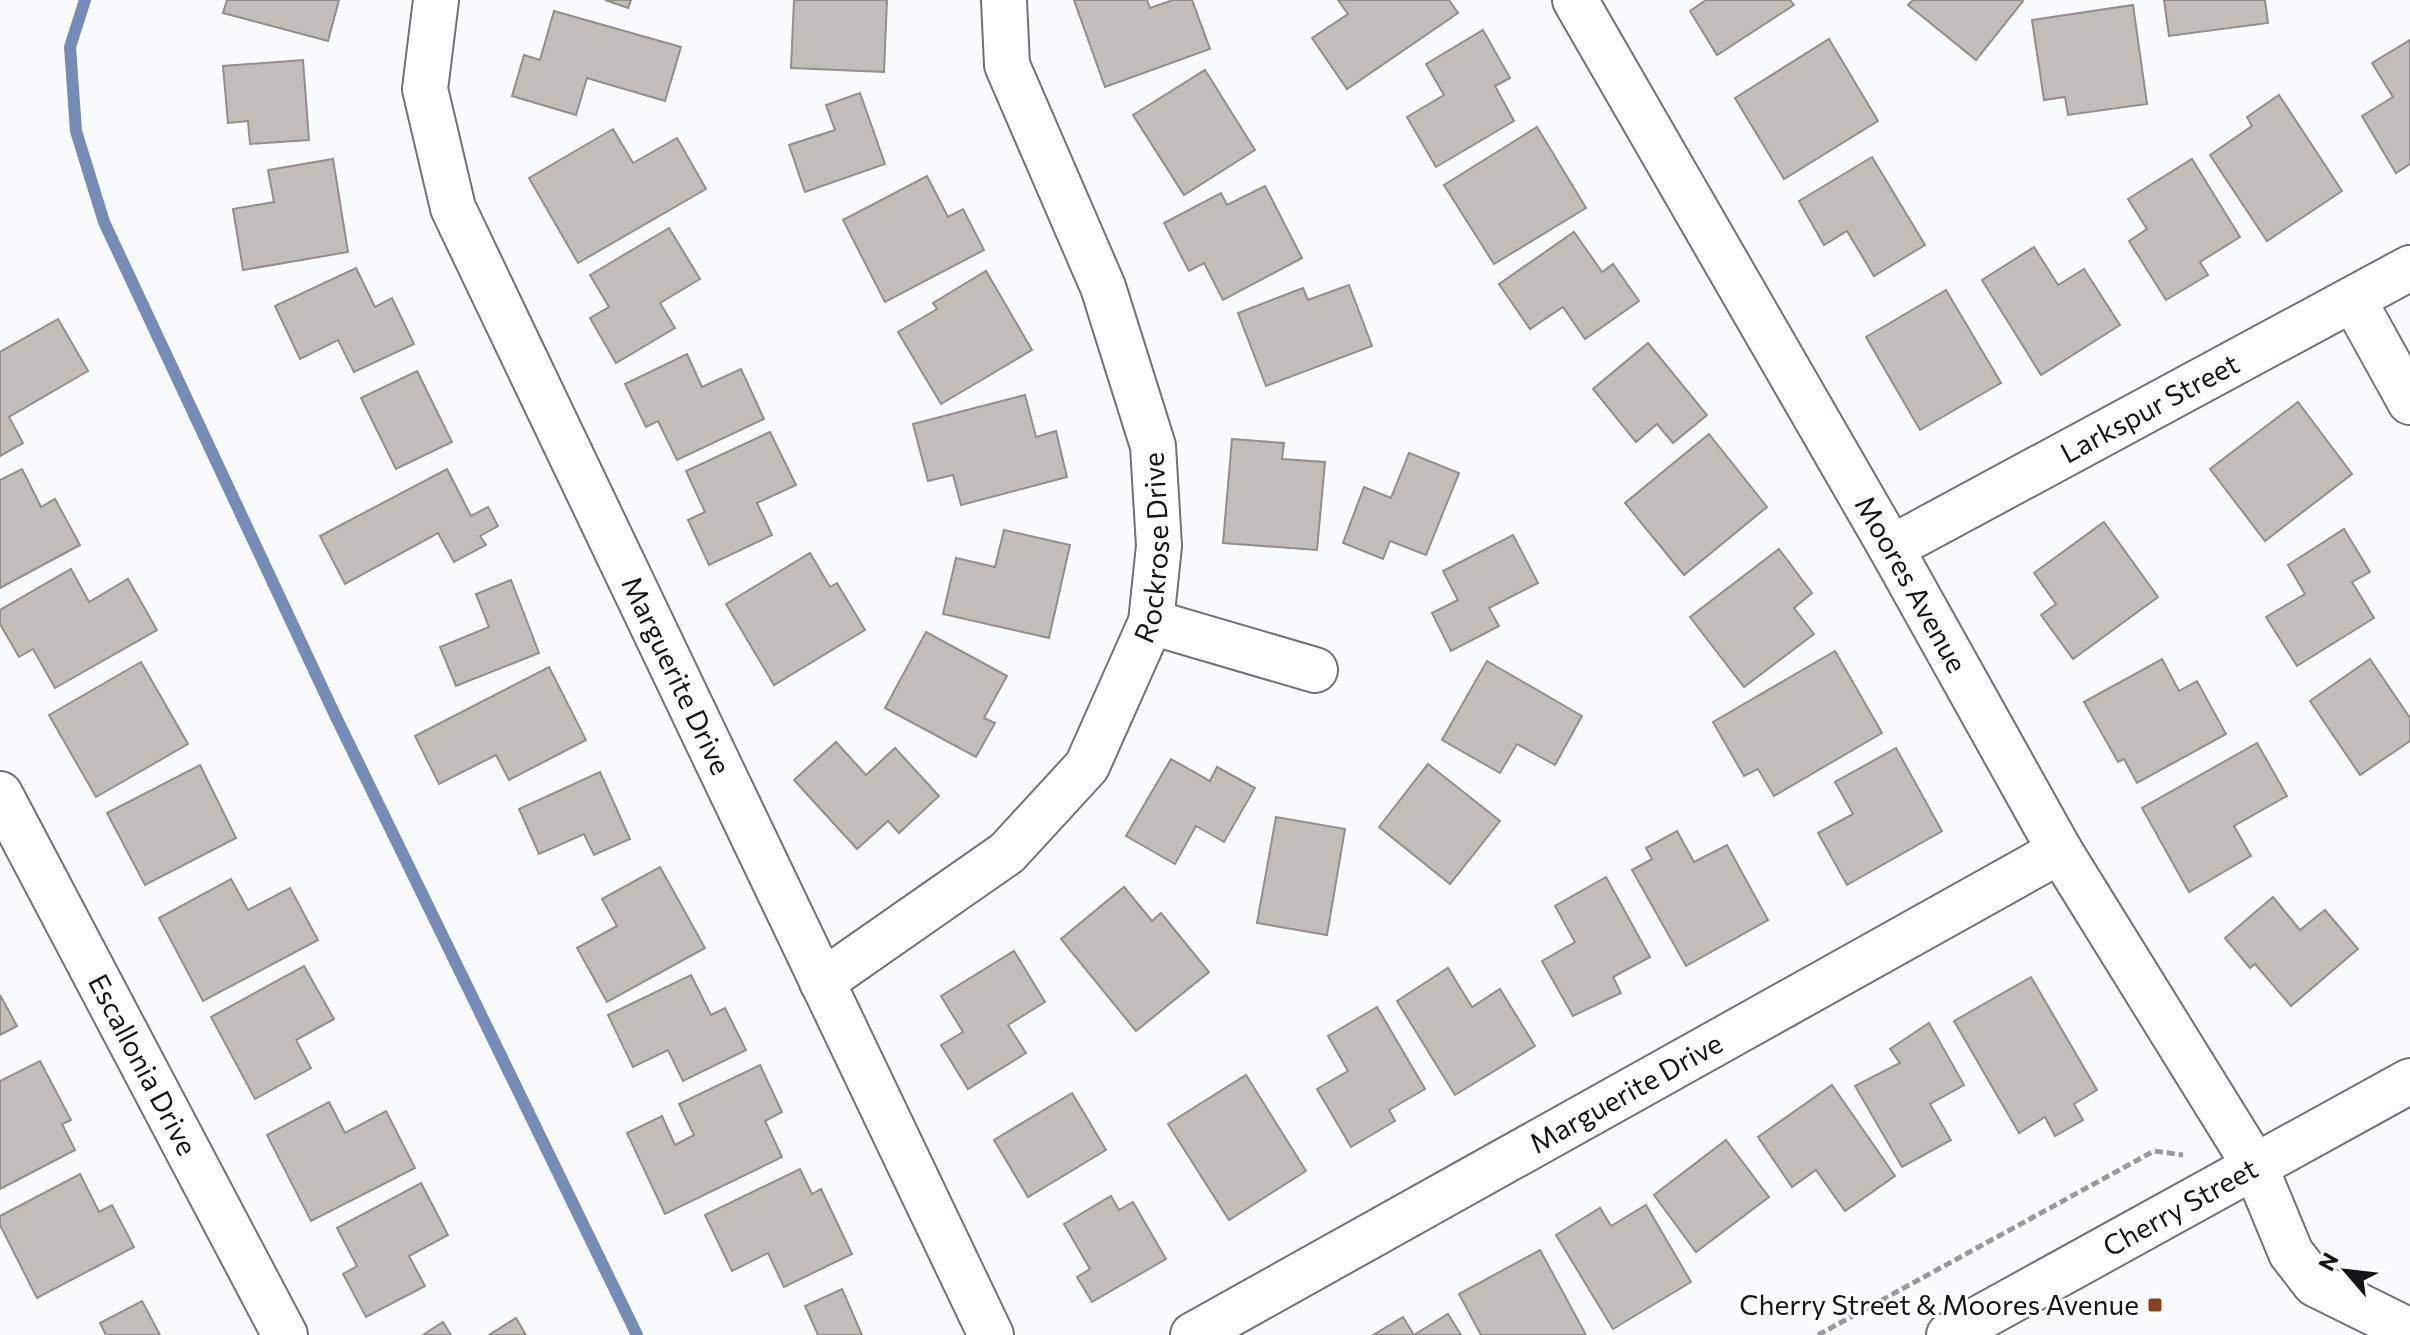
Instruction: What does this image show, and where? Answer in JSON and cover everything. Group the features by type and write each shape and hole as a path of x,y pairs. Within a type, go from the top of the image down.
{"street":[{"name":"Marguerite Drive","path":"436,0 425,89 453,208 991,1335"},
{"name":"Rockrose Drive","path":"822,982 1007,853 1087,766 1151,622 1159,546 1153,446 1103,287 1007,65 1004,0"},
{"name":"Moores Avenue","path":"1575,0 1891,548 2060,851 2255,1166 2291,1253 2315,1284 2379,1327"},
{"name":"Larkspur Street","path":"1891,548 2410,268"},
{"path":"2353,299 2410,402"},
{"path":"1151,622 1315,670"},
{"name":"Escallonia Drive","path":"0,794 285,1335"},
{"name":"Marguerite Drive","path":"1193,1335 2060,851"},
{"name":"Cherry Street","path":"1949,1335 2410,1081"}],"path":[{"path":"1818,1335 2154,1151 2255,1166"}],"building":[{"path":"227,0 339,0 328,41 223,13"},
{"path":"605,0 631,0 628,8"},
{"path":"794,0 887,0 884,72 791,68"},
{"path":"1074,0 1147,0 1150,8 1173,0 1192,0 1210,49 1105,87"},
{"path":"1338,0 1449,0 1458,13 1347,89 1312,38 1348,14"},
{"path":"1706,0 1790,0 1794,5 1717,55 1690,11"},
{"path":"1913,0 2023,1 1976,60 1908,5"},
{"path":"2164,0 2265,0 2268,23 2169,36"},
{"path":"2133,5 2147,104 2068,115 2065,97 2044,100 2032,20"},
{"path":"554,11 681,47 665,101 587,78 576,115 512,96 524,55 540,60"},
{"path":"1483,30 1510,78 1495,86 1514,121 1436,167 1407,117 1444,95 1426,64"},
{"path":"1829,39 1878,121 1784,179 1735,98"},
{"path":"2410,40 2410,164 2396,173 2362,116 2393,97 2372,63"},
{"path":"303,60 309,140 250,144 248,121 228,123 223,66"},
{"path":"1205,70 1255,150 1184,195 1133,115"},
{"path":"860,93 885,164 805,192 789,145 835,130 826,105"},
{"path":"2279,95 2342,191 2267,241 2210,155 2252,126 2247,117"},
{"path":"1537,127 1586,208 1494,264 1444,185"},
{"path":"613,129 633,163 677,138 706,189 578,263 529,178"},
{"path":"1872,157 1925,245 1874,276 1847,231 1824,245 1799,201"},
{"path":"333,159 348,252 243,270 233,209 274,202 268,170"},
{"path":"2192,159 2240,237 2200,262 2208,275 2166,300 2129,241 2147,229 2128,199"},
{"path":"927,176 948,217 963,209 984,250 885,302 843,220"},
{"path":"1265,186 1302,258 1223,300 1204,263 1189,271 1164,223 1221,193 1227,205"},
{"path":"669,228 700,279 660,303 675,328 616,363 590,318 609,307 590,275"},
{"path":"1574,232 1602,272 1613,264 1639,301 1585,339 1563,307 1530,329 1499,284"},
{"path":"2034,247 2058,285 2084,269 2120,325 2041,375 1982,280"},
{"path":"356,268 375,307 392,298 414,344 354,372 338,340 300,359 275,306"},
{"path":"986,271 1032,350 941,404 898,332 937,309 933,303"},
{"path":"1349,285 1372,346 1266,386 1238,313 1303,288 1308,300"},
{"path":"1946,290 2001,383 1920,430 1866,337"},
{"path":"58,319 88,371 9,417 23,443 0,456 0,352"},
{"path":"1648,343 1707,415 1673,443 1657,424 1636,442 1593,389"},
{"path":"687,354 702,387 741,369 764,419 677,460 658,421 646,427 625,384"},
{"path":"417,371 452,442 396,469 361,398"},
{"path":"1025,395 1036,437 1056,431 1067,477 961,505 953,475 928,481 913,424"},
{"path":"2298,402 2352,474 2265,541 2210,469"},
{"path":"770,432 796,485 757,503 772,535 709,565 688,520 705,512 686,471"},
{"path":"1709,434 1767,507 1684,575 1625,503"},
{"path":"1232,439 1284,443 1282,459 1325,462 1317,550 1223,543"},
{"path":"1409,453 1459,473 1426,555 1390,541 1383,559 1343,543 1364,487 1391,498"},
{"path":"22,469 41,507 55,499 80,545 0,588 0,480"},
{"path":"447,469 471,516 488,507 498,526 480,536 486,545 454,562 438,533 345,584 320,536"},
{"path":"2104,522 2158,597 2073,659 2041,615 2056,604 2034,573"},
{"path":"2344,529 2370,572 2352,582 2374,618 2297,666 2266,617 2305,594 2288,565"},
{"path":"1004,530 1070,545 1049,638 943,614 956,558 995,567"},
{"path":"1513,535 1538,583 1489,608 1499,626 1451,651 1432,613 1458,600 1443,571"},
{"path":"1779,549 1812,593 1794,608 1814,634 1744,687 1690,617"},
{"path":"810,553 830,587 837,583 865,630 774,685 726,604"},
{"path":"71,569 89,602 128,579 157,630 55,688 33,649 19,657 0,624 0,610"},
{"path":"511,580 539,653 456,686 440,647 489,627 476,594"},
{"path":"926,632 1007,676 984,718 995,723 976,757 885,708"},
{"path":"1835,651 1882,733 1774,796 1758,769 1744,776 1713,722"},
{"path":"2162,659 2179,691 2197,681 2226,734 2137,783 2124,759 2118,762 2084,702"},
{"path":"2370,659 2410,718 2410,741 2360,775 2310,701"},
{"path":"1487,661 1582,716 1555,765 1517,744 1500,773 1442,740"},
{"path":"141,662 188,744 96,797 49,715"},
{"path":"549,667 586,740 509,780 496,755 439,784 415,736"},
{"path":"836,742 866,775 895,748 939,796 899,833 888,821 857,849 794,780"},
{"path":"2257,743 2287,796 2234,826 2251,856 2189,892 2142,808"},
{"path":"1896,748 1942,831 1847,885 1818,833 1853,814 1835,782"},
{"path":"1171,759 1210,781 1217,767 1255,788 1224,842 1196,826 1175,864 1126,836"},
{"path":"1428,764 1500,821 1450,884 1379,827"},
{"path":"200,765 236,838 145,885 107,813"},
{"path":"600,772 630,839 594,855 584,834 539,854 519,809"},
{"path":"1276,817 1345,829 1327,935 1257,923"},
{"path":"1677,831 1694,862 1727,845 1768,920 1686,966 1632,870 1652,859 1646,848"},
{"path":"660,867 705,948 607,1002 577,948 617,926 602,899"},
{"path":"1606,877 1650,957 1613,977 1621,993 1573,1016 1542,961 1575,942 1555,906"},
{"path":"231,879 248,910 290,888 318,940 203,1001 159,918"},
{"path":"1124,887 1152,921 1161,913 1209,972 1136,1031 1061,939"},
{"path":"2273,897 2300,930 2325,910 2358,949 2291,1006 2255,964 2250,968 2225,938"},
{"path":"1014,951 1045,1002 1008,1025 1026,1053 968,1089 941,1045 963,1032 941,996"},
{"path":"304,966 334,1019 296,1040 311,1068 255,1099 211,1017"},
{"path":"1448,968 1472,1007 1500,989 1535,1046 1455,1095 1397,1001"},
{"path":"691,975 711,1015 725,1008 746,1050 683,1081 668,1050 633,1067 608,1015"},
{"path":"2031,977 2097,1090 2074,1104 2083,1120 2055,1136 2045,1117 2019,1133 1954,1021"},
{"path":"0,995 17,1026 0,1035"},
{"path":"1377,1007 1425,1089 1389,1110 1395,1121 1351,1147 1317,1089 1348,1071 1328,1036"},
{"path":"1929,1023 1964,1085 1930,1104 1951,1140 1902,1167 1855,1086 1900,1063 1890,1049"},
{"path":"40,1061 71,1120 62,1124 75,1150 0,1189 0,1081"},
{"path":"760,1065 782,1112 765,1121 782,1157 665,1214 627,1133 662,1116 675,1145 694,1135 679,1104"},
{"path":"1246,1075 1306,1171 1229,1220 1168,1124"},
{"path":"1832,1085 1895,1176 1845,1211 1816,1170 1792,1187 1758,1137"},
{"path":"1072,1093 1106,1150 1028,1197 994,1140"},
{"path":"329,1102 345,1133 386,1111 415,1168 311,1221 267,1135"},
{"path":"1726,1140 1769,1197 1696,1252 1654,1195"},
{"path":"800,1169 812,1194 821,1189 852,1254 784,1287 768,1253 732,1271 705,1215"},
{"path":"80,1174 99,1212 112,1205 134,1247 37,1298 0,1225 0,1216"},
{"path":"421,1183 448,1235 409,1256 425,1286 366,1317 343,1274 357,1266 337,1228"},
{"path":"1111,1196 1119,1210 1133,1202 1166,1259 1092,1302 1077,1277 1090,1269 1064,1224"},
{"path":"1646,1205 1691,1282 1613,1329 1556,1235 1600,1208 1611,1226"},
{"path":"1540,1250 1586,1335 1481,1335 1459,1294"},
{"path":"842,1289 862,1335 818,1335 805,1306"},
{"path":"142,1301 160,1335 106,1335 100,1323"},
{"path":"1448,1314 1461,1335 1414,1335"},
{"path":"1403,1317 1414,1335 1373,1335"},
{"path":"516,1318 526,1335 489,1335"},
{"path":"443,1322 451,1335 423,1335"}],"waterway":[{"path":"85,0 70,47 76,131 104,222 335,715 637,1335"}],"place":[{"name":"Cherry Street & Moores Avenue","path":"2155,1305"}]}
